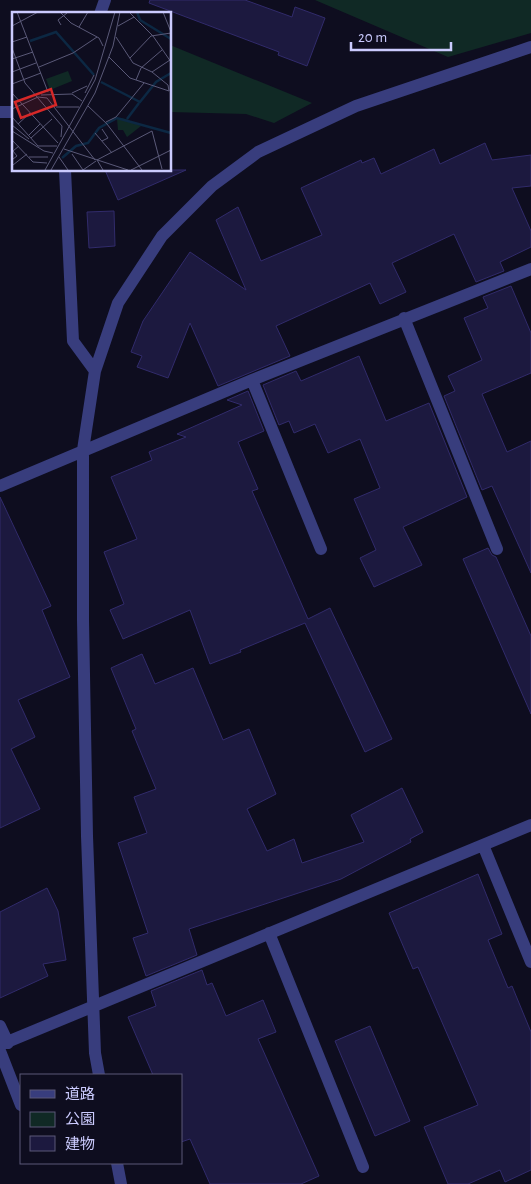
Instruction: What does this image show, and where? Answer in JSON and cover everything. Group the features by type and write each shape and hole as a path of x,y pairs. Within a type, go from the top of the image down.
{"street":[{"path":"101,12 105,0"},
{"path":"99,1074 95,1053 87,836 83,620 83,450 95,371 118,303 162,236 212,186 258,152 356,106 531,47"},
{"path":"65,171 73,341 95,371"},
{"path":"0,486 252,380 531,269"},
{"path":"404,318 497,549"},
{"path":"252,380 321,549"},
{"path":"3,1046 94,1005 531,825"},
{"path":"483,844 531,962"},
{"path":"268,933 364,1167"},
{"path":"0,1026 3,1046 20,1102"},
{"path":"117,1164 121,1184"}],"green space":[{"path":"315,0 531,0 531,33 448,57"},
{"path":"171,45 312,103 274,123 246,114 171,112"}],"building":[{"path":"150,0 245,0 292,17 295,7 325,18 307,66 278,55 279,52 149,3"},
{"path":"485,143 492,160 531,155 531,186 512,188 531,231 531,247 500,262 504,271 476,282 454,234 392,263 406,292 380,304 370,283 276,326 290,356 218,386 190,323 168,378 137,367 142,356 131,352 143,321 190,252 246,290 216,220 238,207 261,261 322,235 301,188 361,160 362,163 374,158 381,174 434,149 440,164"},
{"path":"186,170 118,200 105,171"},
{"path":"114,211 115,246 89,248 87,212"},
{"path":"511,286 531,333 531,373 482,394 507,452 531,441 531,573 492,486 482,490 444,396 455,391 448,376 482,360 464,318 488,308 483,297"},
{"path":"359,356 386,421 429,403 467,497 403,527 422,565 374,587 360,558 376,550 354,499 380,488 360,439 328,453 315,424 294,433 289,421 279,425 263,385 296,371 301,381"},
{"path":"248,391 264,431 238,442 258,489 252,491 308,619 330,608 392,739 365,752 305,623 210,664 190,610 123,639 110,610 124,604 104,552 137,539 111,477 152,460 149,452 186,437 177,434 242,405 227,400"},
{"path":"0,497 51,606 42,610 70,677 18,700 35,737 11,749 40,809 0,828"},
{"path":"488,548 492,555 496,557 531,636 531,714 463,559"},
{"path":"142,654 155,684 193,668 223,740 249,729 276,794 247,809 267,851 294,839 302,863 364,842 351,815 402,788 423,832 410,839 411,842 341,879 189,929 197,955 146,976 133,938 148,933 118,843 147,833 134,797 156,789 132,731 136,729 111,668"},
{"path":"478,874 502,934 488,940 508,988 512,986 531,1032 531,1170 505,1182 500,1170 468,1184 448,1184 424,1127 478,1105 418,967 413,969 389,913"},
{"path":"47,888 58,911 66,960 43,964 48,976 0,998 0,912"},
{"path":"202,970 207,985 212,983 226,1016 263,1000 276,1032 258,1039 319,1176 301,1184 210,1184 190,1139 182,1142 182,1074 153,1074 128,1017 156,1006 151,991"},
{"path":"370,1026 410,1121 375,1136 335,1041"}]}
